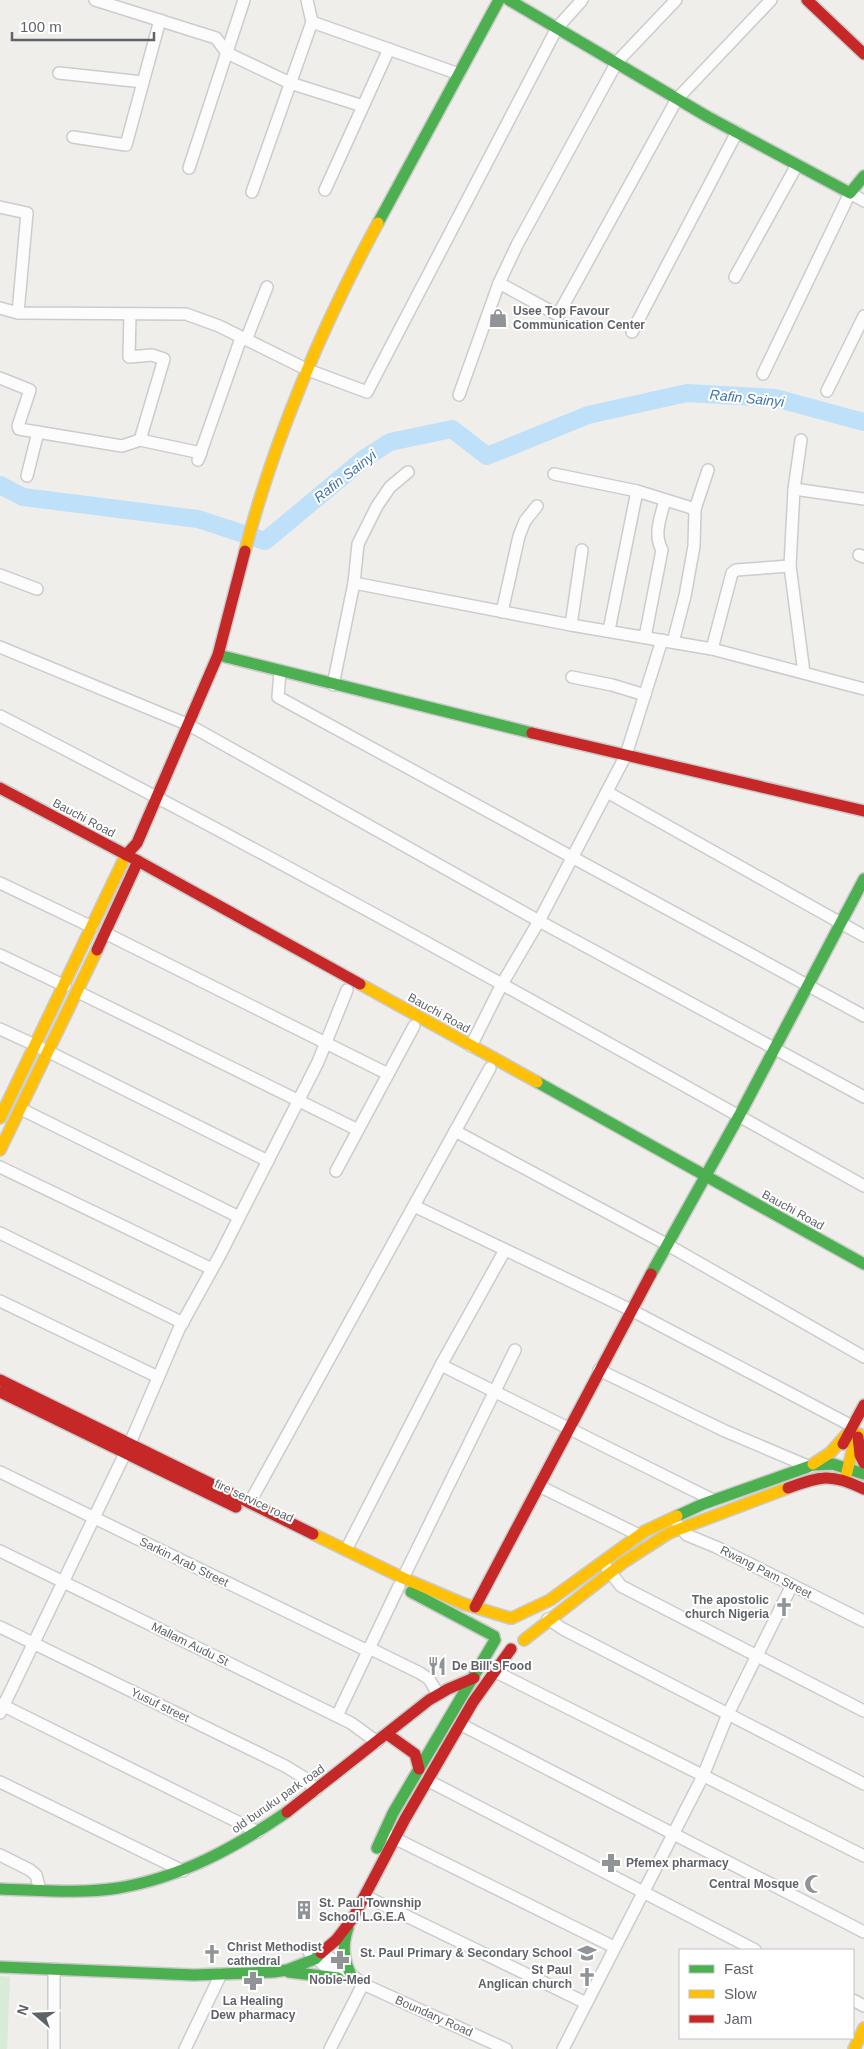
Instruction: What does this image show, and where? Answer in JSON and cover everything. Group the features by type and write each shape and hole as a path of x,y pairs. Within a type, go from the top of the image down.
{"main road":[{"path":"0,1118 4,1100 35,1045 92,927 116,864 137,843 218,655 257,505 308,370 363,251 499,0"},
{"path":"509,0 677,99 850,193 864,176"},
{"path":"807,0 864,54"},
{"path":"218,655 280,672 626,756 864,811"},
{"name":"Bauchi Road","path":"0,788 472,1046 864,1274"},
{"name":"Bauchi Road","path":"0,800 43,824"},
{"path":"0,1150 105,933 136,875 138,862 137,843"},
{"path":"116,864 136,875"},
{"path":"475,1607 630,1310 739,1116 864,879"},
{"name":"Bauchi Road","path":"296,962 490,1068 864,1264"},
{"path":"0,1380 127,1448 250,1502 346,1550 401,1582 518,1621 523,1626 524,1640"},
{"name":"fire service road","path":"0,1392 127,1448 401,1582 494,1638"},
{"path":"845,1480 864,1404"},
{"path":"856,1430 860,1454 864,1462"},
{"path":"827,1476 856,1430"},
{"path":"248,1972 316,1952 348,1909 384,1833 419,1769 474,1678 494,1638 496,1625 502,1620 511,1618 550,1600 639,1535 673,1517 713,1500 811,1465 830,1453 856,1430"},
{"path":"811,1465 833,1464 864,1474"},
{"path":"351,1975 344,1960 343,1944 353,1918 427,1780 494,1670 511,1649 519,1646 548,1620 647,1546 680,1529 814,1479 827,1476 845,1480 864,1489"},
{"path":"494,1638 501,1647 511,1649"},
{"name":"old buruku park road","path":"0,1889 116,1888 140,1884 213,1858 258,1832 316,1790 438,1694 474,1678"},
{"path":"387,1734 415,1754 419,1769"},
{"path":"274,1972 288,1970 316,1952 341,1934 353,1918"},
{"path":"0,1967 165,1975 305,1972 338,1978"},
{"path":"854,2049 864,2028"}],"street":[{"path":"97,0 216,38 227,53 290,83 362,106"},
{"path":"189,168 244,0"},
{"path":"252,192 312,22 307,0"},
{"path":"0,308 18,313 186,314 219,326 308,370 367,392 557,28 582,0"},
{"path":"459,395 499,283 517,244 617,62 676,0"},
{"path":"499,283 558,315 677,99 771,0"},
{"path":"73,137 126,144 160,20"},
{"path":"312,22 459,74"},
{"path":"325,190 388,49"},
{"path":"59,73 143,82"},
{"path":"632,332 736,132"},
{"path":"735,278 797,165"},
{"path":"763,374 850,193 864,201"},
{"path":"0,207 27,213 18,313"},
{"path":"0,378 30,390 18,426 19,429 122,446 140,440 199,456 244,339 267,287"},
{"path":"130,314 129,357 152,355 164,359 140,440"},
{"path":"827,391 864,316"},
{"path":"27,476 38,432"},
{"path":"801,440 794,489 790,566 804,673"},
{"path":"472,1046 502,984 539,920 626,756 645,695 685,596 694,546 695,509 708,470"},
{"path":"333,685 354,583 358,544 377,506 390,487 408,472"},
{"path":"554,474 637,491 695,509"},
{"path":"794,489 864,499"},
{"path":"608,630 637,491"},
{"path":"645,637 662,550 658,544 657,532 665,500"},
{"path":"502,612 519,536 525,521 537,506"},
{"path":"571,625 582,550"},
{"path":"712,649 732,573 736,570 790,566"},
{"path":"0,575 37,589"},
{"path":"354,583 571,625 712,649 864,689"},
{"path":"0,647 189,725 539,920 864,1097"},
{"path":"280,672 278,697 864,1016"},
{"path":"572,677 612,685 645,695"},
{"path":"0,716 158,796 502,984 864,1186"},
{"path":"607,792 864,936"},
{"path":"0,883 92,927"},
{"path":"105,933 388,1074"},
{"path":"0,955 65,986"},
{"path":"258,1832 1,1708 127,1448 182,1323 299,1102 326,1043 347,990"},
{"path":"78,992 358,1130"},
{"path":"336,1171 414,1026"},
{"path":"0,1029 268,1160"},
{"path":"250,1502 490,1068"},
{"path":"21,1108 239,1218"},
{"path":"455,1131 666,1244 864,1357"},
{"path":"0,1167 212,1269"},
{"path":"414,1206 630,1310 856,1430"},
{"path":"0,1233 182,1323"},
{"path":"346,1550 441,1366 505,1250"},
{"path":"0,1301 158,1377"},
{"path":"337,1716 515,1350"},
{"path":"441,1366 569,1427 713,1500"},
{"path":"599,1370 725,1431 811,1465 814,1479"},
{"name":"Sarkin Arab Street","path":"0,1472 420,1673 429,1679 438,1694"},
{"path":"538,1486 639,1535"},
{"path":"673,1517 680,1529"},
{"name":"Rwang Pam Street","path":"680,1529 687,1535 716,1547 864,1621"},
{"name":"Mallam Audu St","path":"0,1551 337,1716 364,1731 377,1742"},
{"path":"603,1562 621,1586 864,1711"},
{"path":"563,2049 703,1776 728,1714 792,1585"},
{"path":"548,1620 864,1784"},
{"name":"Yusuf street","path":"0,1627 285,1766 302,1777 316,1790"},
{"path":"494,1670 864,1856"},
{"path":"460,1724 672,1835 864,1932"},
{"path":"427,1780 753,1949"},
{"path":"0,1782 183,1870"},
{"path":"384,1833 614,1947"},
{"path":"0,1855 36,1875 40,1890"},
{"path":"365,1896 586,2003"},
{"path":"316,1952 363,1984"},
{"path":"316,1952 338,1978 363,1984"},
{"path":"54,1969 54,2049"},
{"path":"185,2049 221,1974"},
{"path":"330,2049 363,1984"},
{"name":"Boundary Road","path":"363,1984 506,2049"}],"green space":[{"path":"0,1976 10,1977 7,2049 0,2049"}],"waterway":[{"name":"Rafin Sainyi","path":"0,485 23,497 198,519 265,541 365,458 390,442 452,429 487,456 588,415 687,393 775,398 864,422"}],"traffic: fast":[{"path":"378,223 499,0"},
{"path":"509,0 708,117 850,193 864,176"},
{"path":"218,655 532,733"},
{"path":"651,1274 739,1116 864,879"},
{"path":"537,1082 864,1264"},
{"path":"677,1516 703,1504 813,1465 833,1464 864,1474"},
{"path":"411,1592 494,1636"},
{"path":"377,1848 393,1813 495,1640"},
{"path":"0,1889 89,1891 141,1883 163,1877 207,1859 248,1837 287,1812"},
{"path":"348,1928 344,1952 351,1975"},
{"path":"0,1967 194,1975 273,1972 287,1970 315,1959 321,1953"},
{"path":"289,1972 338,1978"}],"traffic: slow":[{"path":"245,551 270,467 302,383 338,301 378,223"},
{"path":"0,1118 126,855"},
{"path":"0,1150 97,950"},
{"path":"360,984 537,1082"},
{"path":"813,1464 830,1453 848,1433"},
{"path":"845,1480 853,1448 859,1434"},
{"path":"524,1640 624,1562 669,1533 788,1488"},
{"path":"512,1618 550,1600 645,1531 677,1516"},
{"path":"313,1534 403,1578 464,1604 510,1618"},
{"path":"854,2049 864,2028"}],"traffic: jam":[{"path":"807,0 864,54"},
{"path":"126,855 137,843 218,655 245,551"},
{"path":"532,733 864,811"},
{"path":"0,788 138,861 360,984"},
{"path":"97,950 138,861"},
{"path":"475,1607 651,1274"},
{"path":"0,1380 313,1534"},
{"path":"0,1392 236,1507"},
{"path":"843,1444 864,1405"},
{"path":"858,1437 860,1455 864,1463"},
{"path":"788,1488 818,1479 834,1478 864,1489"},
{"path":"321,1953 336,1940 353,1918 405,1819 473,1702 511,1649"},
{"path":"287,1812 429,1700 448,1689 474,1678"},
{"path":"387,1734 415,1754 419,1769"}],"place":[{"name":"Usee Top Favour Communication Center","path":"498,318"},
{"name":"The apostolic church Nigeria","path":"784,1607"},
{"name":"De Bill's Food","path":"437,1666"},
{"name":"Pfemex pharmacy","path":"611,1863"},
{"name":"Central Mosque","path":"814,1884"},
{"name":"St. Paul Township School L.G.E.A","path":"304,1910"},
{"name":"St. Paul Primary & Secondary School","path":"587,1953"},
{"name":"Christ Methodist cathedral","path":"212,1954"},
{"name":"Noble-Med","path":"340,1960"},
{"name":"St Paul Anglican church","path":"587,1977"},
{"name":"La Healing Dew pharmacy","path":"253,1981"}]}
